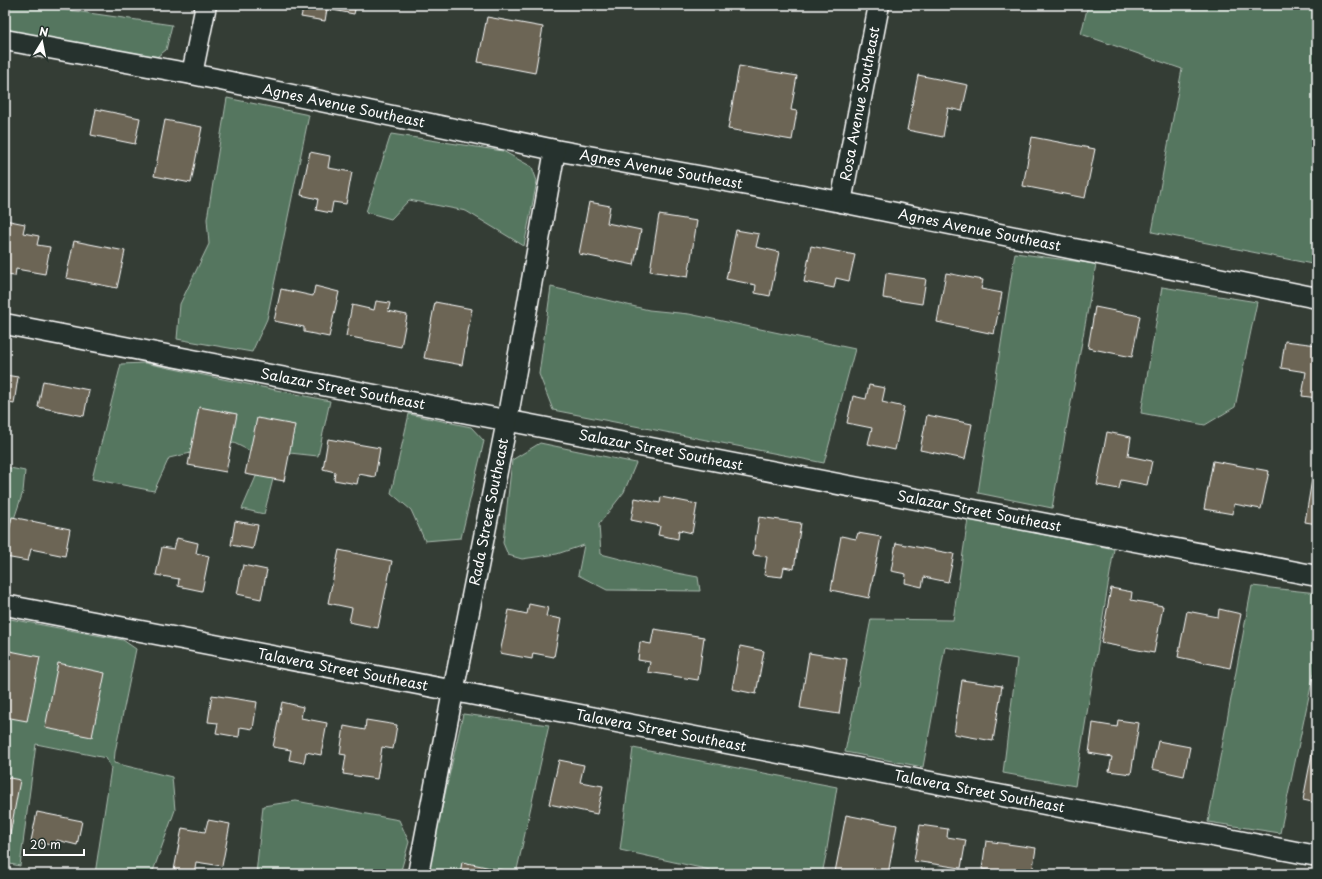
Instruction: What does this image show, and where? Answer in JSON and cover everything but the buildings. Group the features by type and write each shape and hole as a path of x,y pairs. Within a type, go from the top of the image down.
{"street":[{"path":"192,74 206,5"},
{"name":"Rosa Avenue Southeast","path":"841,202 879,5"},
{"name":"Agnes Avenue Southeast","path":"5,40 192,74 555,150 841,202 1317,298"},
{"name":"Rada Street Southeast","path":"418,874 507,420 555,150"},
{"name":"Salazar Street Southeast","path":"5,324 1317,576"},
{"name":"Talavera Street Southeast","path":"5,606 1317,856"}],"green space":[{"path":"5,5 45,5 47,7 172,25 166,50 154,59 5,32"},
{"path":"1088,5 1317,5 1317,265 1152,232 1182,69 1081,34"},
{"path":"227,98 309,115 267,319 252,352 177,339 180,304 209,244 207,219"},
{"path":"391,134 503,151 532,167 537,181 524,246 466,211 409,200 391,219 366,212"},
{"path":"1015,253 1096,264 1052,508 978,493"},
{"path":"551,287 649,310 689,314 855,349 824,463 553,410 539,374"},
{"path":"1162,287 1257,302 1235,407 1205,425 1141,413"},
{"path":"145,363 330,401 318,456 280,452 264,514 242,509 264,458 234,443 169,458 154,491 92,479 121,364"},
{"path":"409,414 471,427 484,441 461,538 425,541 411,510 391,493"},
{"path":"540,443 636,463 624,492 599,524 601,554 671,572 698,577 700,591 607,590 578,575 584,545 557,554 522,559 508,555 503,543 512,460"},
{"path":"5,467 25,471 23,492 5,546"},
{"path":"968,519 1114,549 1075,786 1003,773 1017,659 945,647 923,767 845,752 871,619 953,620"},
{"path":"1252,586 1317,593 1317,658 1280,833 1208,822"},
{"path":"5,618 123,640 136,649 114,763 172,777 175,810 152,874 95,874 111,768 106,758 36,744 20,866 5,863"},
{"path":"463,714 549,725 516,874 427,874"},
{"path":"633,748 837,787 822,874 728,874 620,850"},
{"path":"296,801 399,820 409,842 400,874 256,874 263,806"}]}
